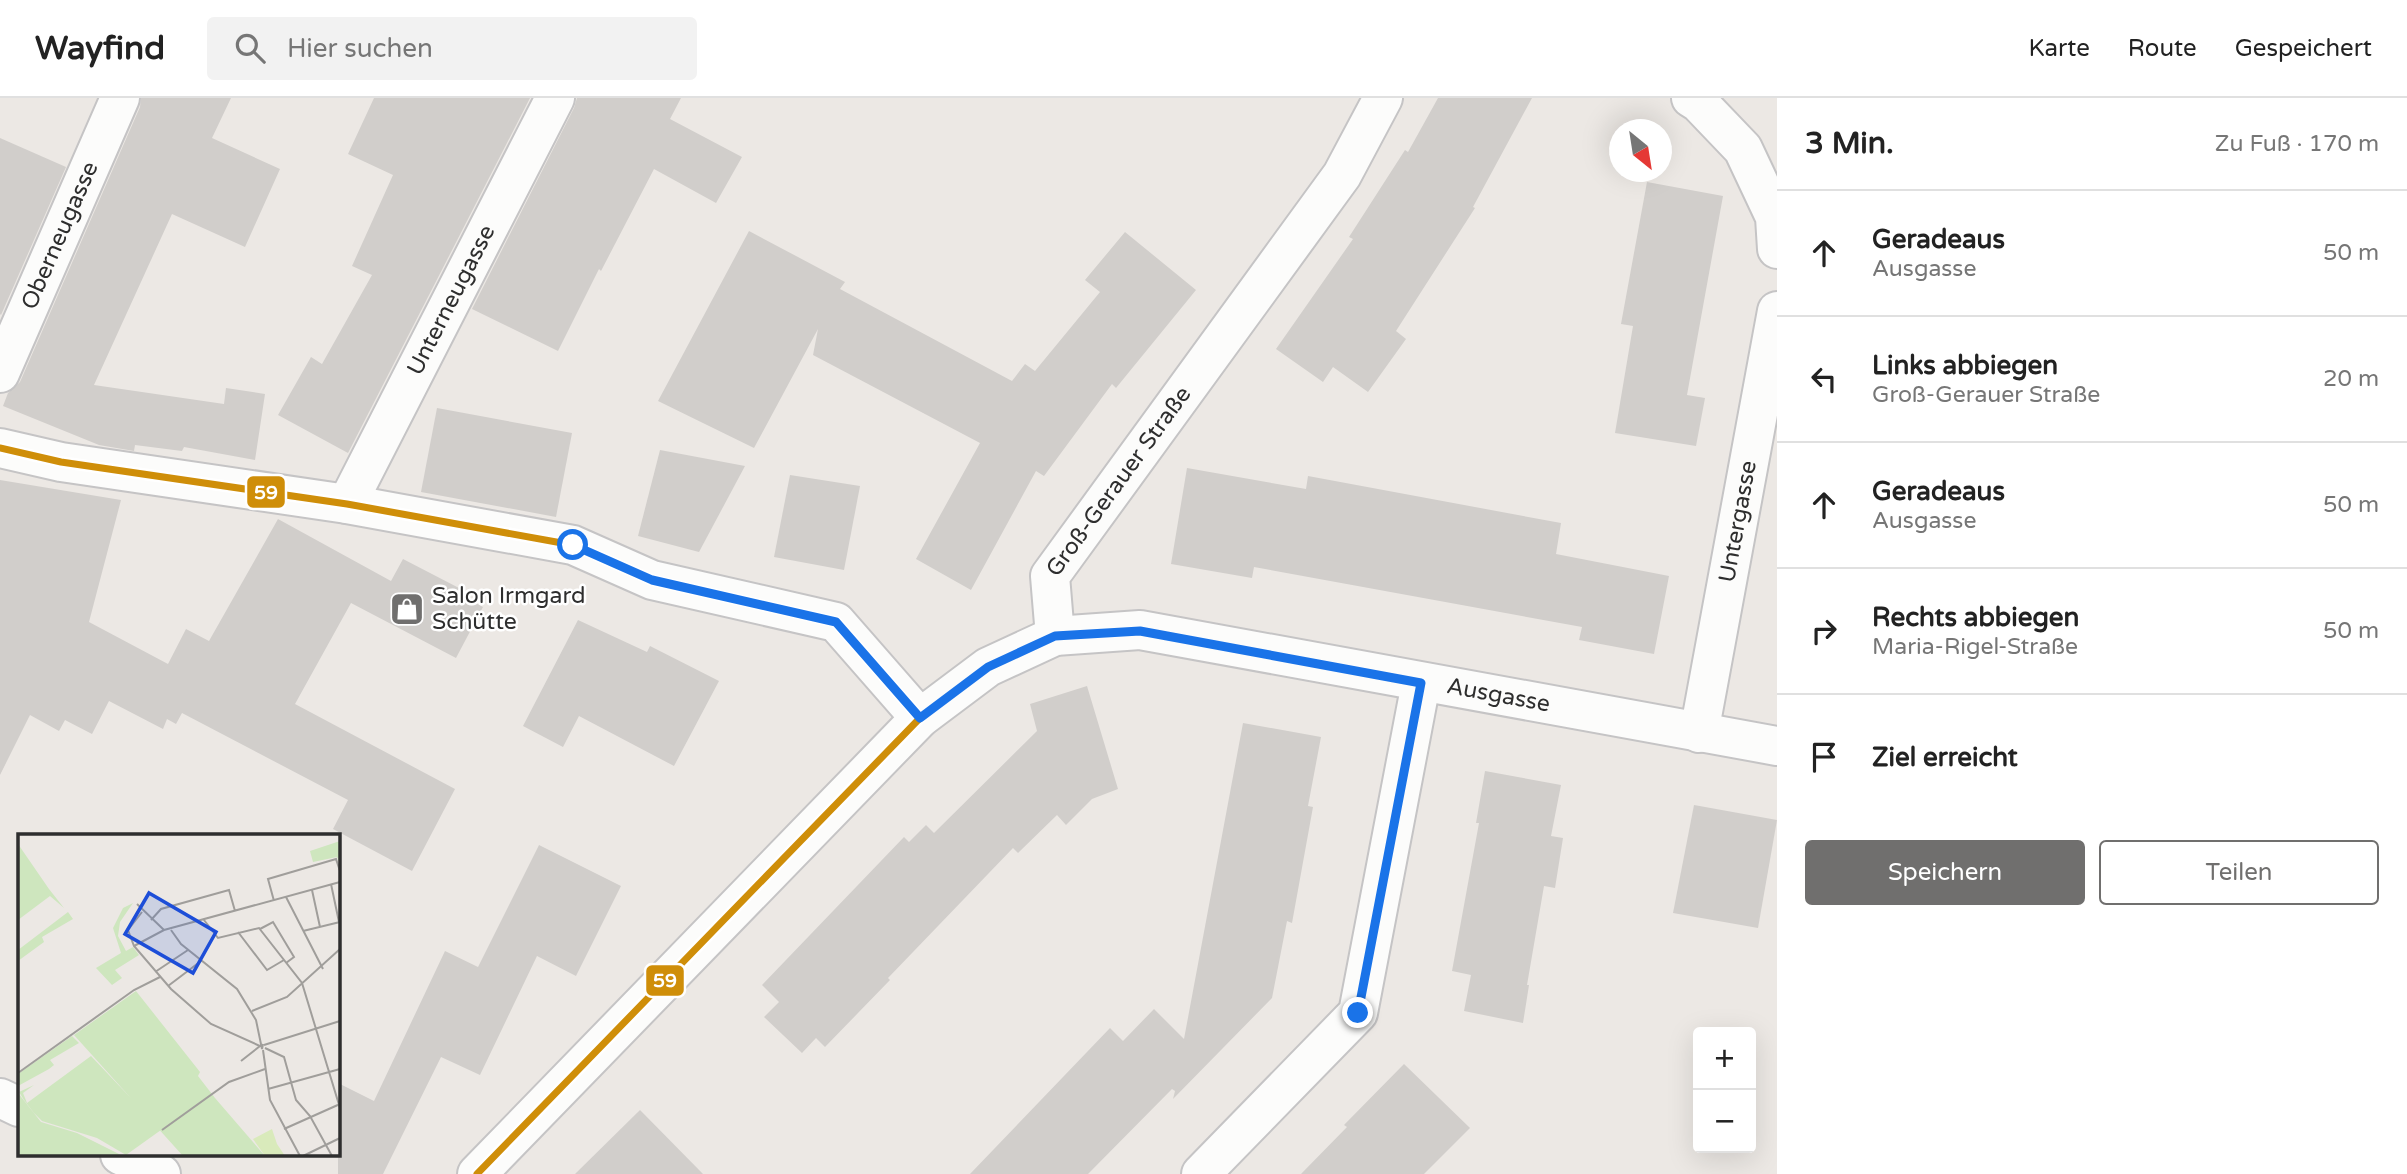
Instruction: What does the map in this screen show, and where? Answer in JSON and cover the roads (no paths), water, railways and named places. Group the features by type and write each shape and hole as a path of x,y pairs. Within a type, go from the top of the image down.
{"street":[{"name":"Oberneugasse","path":"0,373 120,98"},
{"name":"Unterneugasse","path":"347,504 555,98"},
{"name":"Groß-Gerauer Straße","path":"1055,636 1050,576 1342,175 1383,98"},
{"path":"1691,98 1744,149 1774,217 1777,249"},
{"name":"Untergasse","path":"1699,733 1777,311"},
{"path":"0,448 61,462 347,504 573,545 652,580 836,622 920,718"},
{"name":"Ausgasse","path":"1055,636 1140,631 1777,746"},
{"path":"477,1174 920,718 988,667 1055,636"},
{"path":"1201,1174 1358,1013 1421,683"},
{"path":"0,1098 18,1107"},
{"path":"122,1156 161,1174"}],"place":[{"name":"Salon Irmgard Schütte","path":"407,609"}]}
